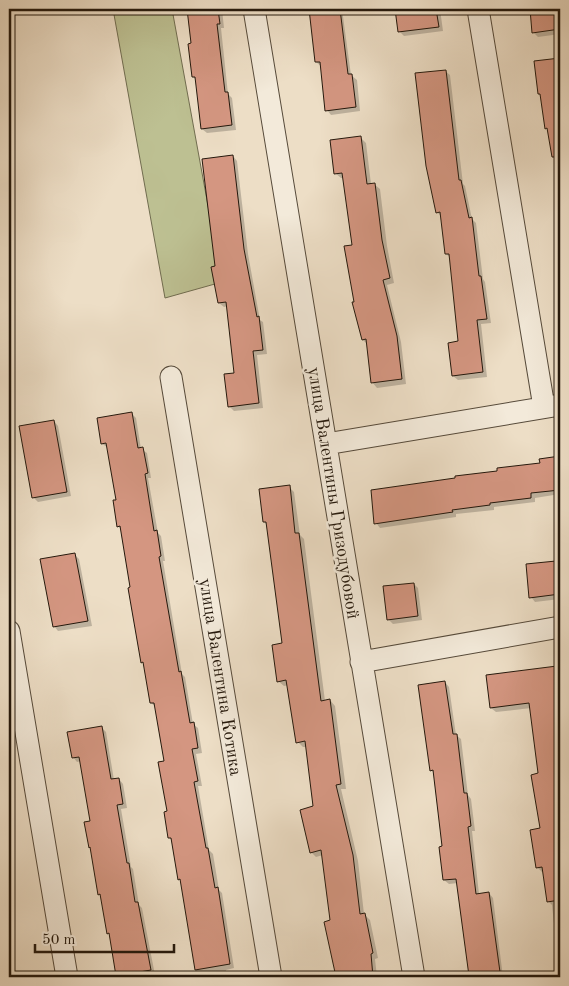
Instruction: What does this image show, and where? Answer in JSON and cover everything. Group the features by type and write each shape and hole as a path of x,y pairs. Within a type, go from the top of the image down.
{"street":[{"name":"улица Валентины Гризодубовой","path":"254,9 414,977"},
{"path":"326,444 552,406 478,9"},
{"name":"улица Валентина Котика","path":"171,377 271,977"},
{"path":"361,662 560,627"},
{"path":"9,631 67,977"}],"green space":[{"path":"113,9 172,9 222,282 165,298"}],"building":[{"path":"187,9 218,9 220,24 217,24 225,92 228,92 232,125 201,129 195,77 192,77 188,44 191,43"},
{"path":"309,9 340,9 348,74 352,74 356,107 325,111 320,62 315,62"},
{"path":"395,9 436,9 439,27 398,32"},
{"path":"530,9 560,9 560,29 532,33"},
{"path":"560,58 560,157 552,157 547,128 545,129 540,94 538,94 534,61"},
{"path":"446,70 459,180 461,180 469,218 472,217 479,276 481,276 487,319 477,320 483,372 452,376 448,343 458,341 449,254 445,254 440,212 436,213 426,166 415,73"},
{"path":"361,136 367,184 375,183 382,240 390,278 383,280 397,336 402,379 371,383 366,339 362,340 352,302 354,302 344,246 352,245 342,173 334,174 330,140"},
{"path":"233,155 244,249 257,317 259,316 263,350 253,351 259,403 228,407 224,374 234,373 226,302 218,303 211,267 215,266 202,159"},
{"path":"132,412 138,448 143,447 148,473 145,474 154,531 157,530 161,556 159,557 179,672 181,671 190,723 194,722 198,748 192,749 198,781 194,782 215,888 218,887 230,964 195,970 180,879 178,880 171,838 168,838 164,812 167,811 158,762 164,761 154,703 150,703 143,662 141,663 120,526 117,527 113,500 116,500 106,443 101,444 97,418"},
{"path":"54,420 67,492 32,498 19,426"},
{"path":"560,456 560,490 531,493 531,498 490,503 490,505 452,510 453,512 374,524 371,490 497,471 497,468 540,463 539,459"},
{"path":"290,485 295,533 299,533 321,701 330,699 341,784 336,785 353,855 360,914 365,913 373,953 371,954 373,977 336,977 324,922 330,920 321,850 310,853 300,810 313,806 305,741 296,743 286,680 277,682 272,645 282,643 266,522 263,522 259,489"},
{"path":"75,553 88,621 53,627 40,559"},
{"path":"556,561 560,594 529,598 526,564"},
{"path":"414,583 418,616 387,620 383,586"},
{"path":"557,666 560,695 560,900 547,902 542,867 536,868 530,830 540,828 531,775 538,773 529,703 490,708 486,675"},
{"path":"445,681 453,734 457,734 464,793 467,793 471,826 468,827 476,894 489,892 500,972 469,976 456,879 443,880 439,847 442,846 433,770 430,771 418,685"},
{"path":"102,726 111,779 119,778 123,804 117,805 135,902 138,902 151,970 116,976 109,933 107,934 100,894 98,895 84,822 90,821 79,757 72,758 67,732"}]}
